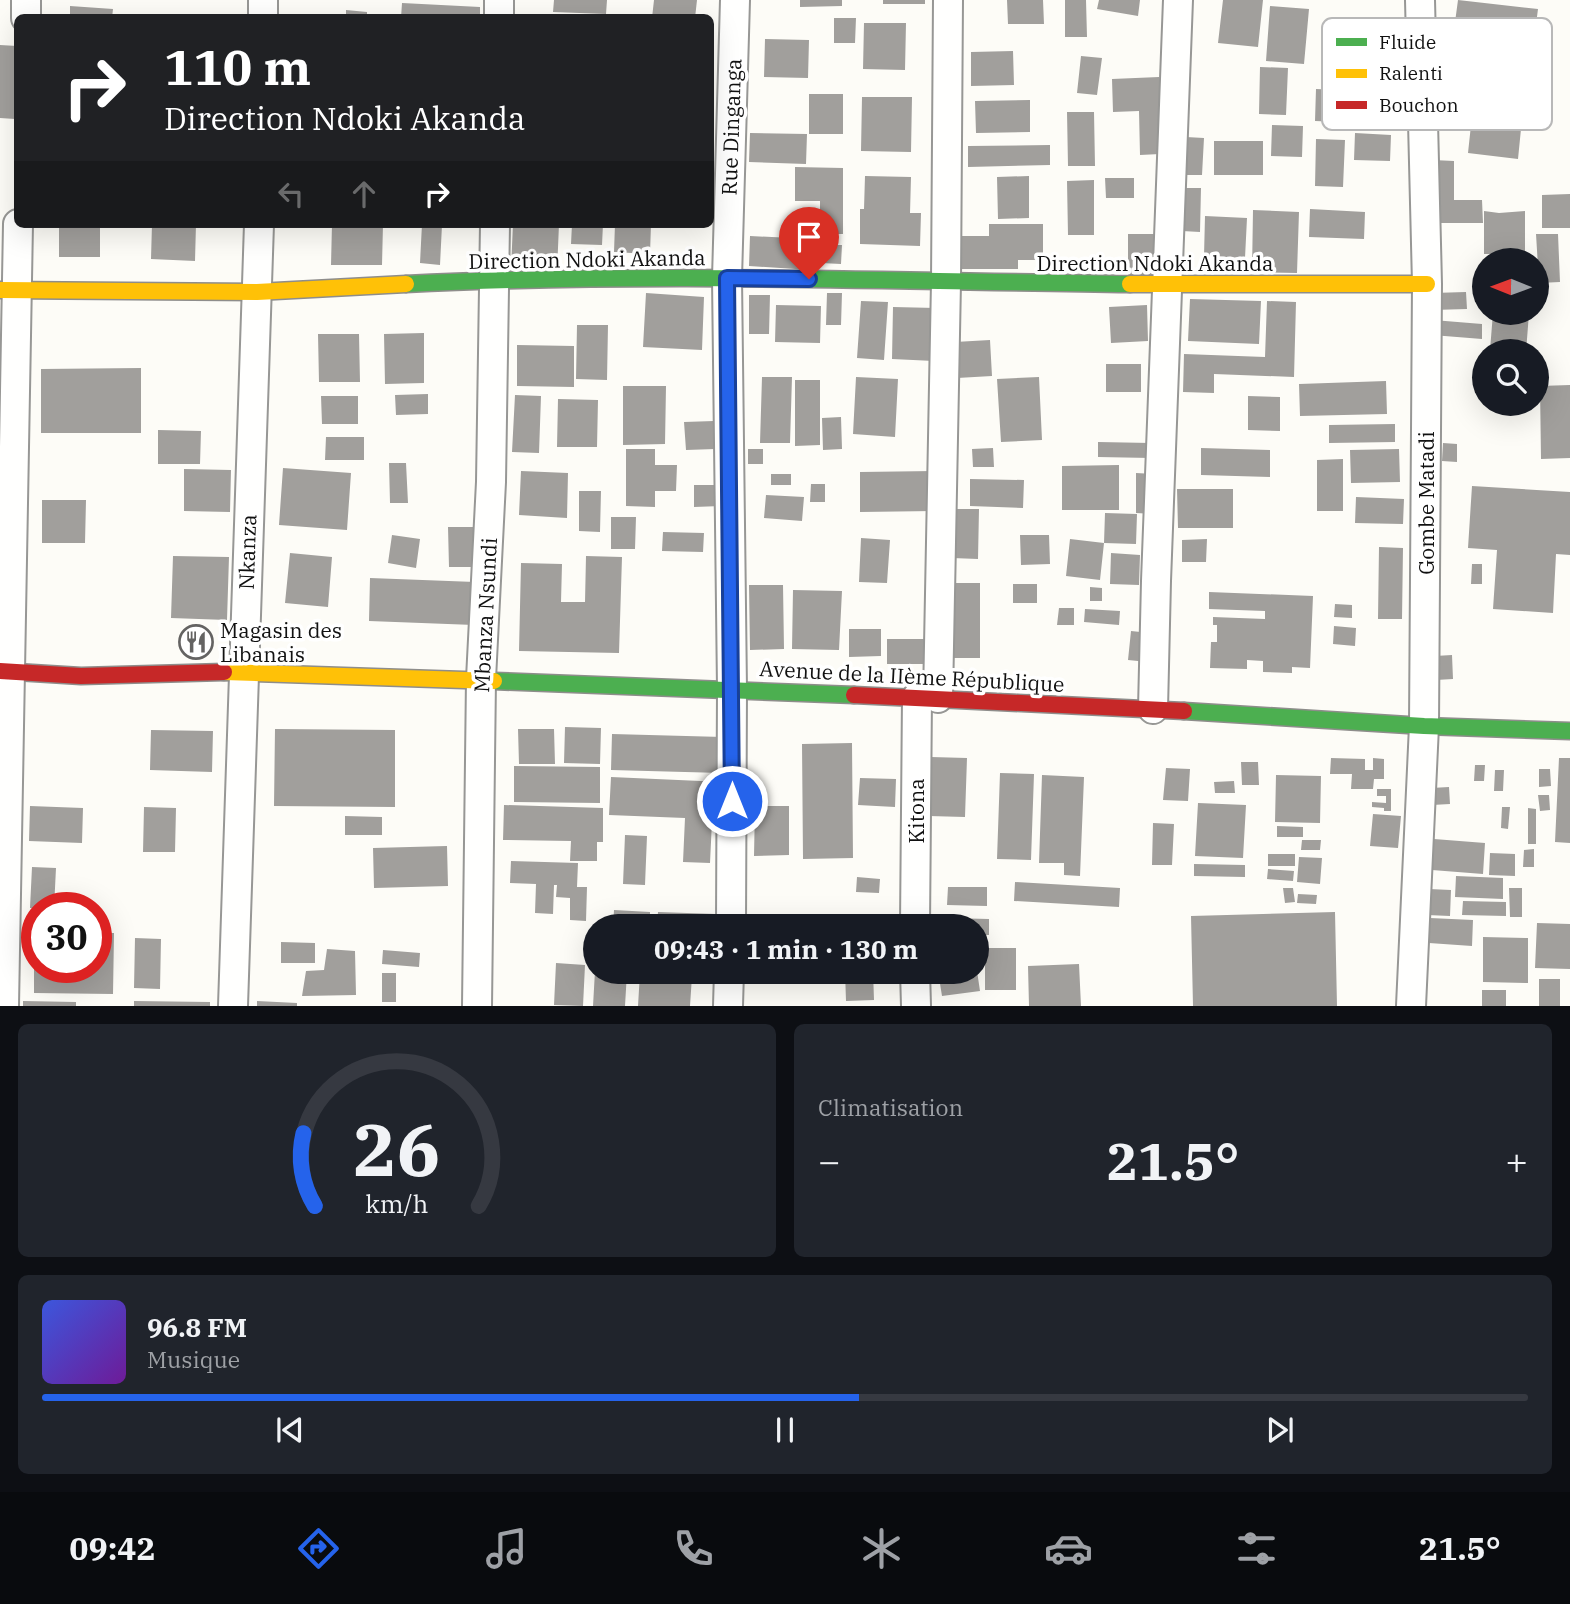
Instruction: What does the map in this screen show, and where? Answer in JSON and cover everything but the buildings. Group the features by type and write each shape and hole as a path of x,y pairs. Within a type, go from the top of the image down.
{"street":[{"name":"Rue Dinganga","path":"731,914 732,689 727,278 735,0"},
{"name":"Kitona","path":"916,914 946,282 948,0"},
{"path":"1153,709 1178,0"},
{"name":"Gombe Matadi","path":"1420,0 1420,18"},
{"name":"Gombe Matadi","path":"1411,1006 1424,726 1427,284 1423,130"},
{"path":"4,1006 8,290 17,228"},
{"name":"Nkanza","path":"233,1006 259,228"},
{"name":"Mbanza Nsundi","path":"477,1006 481,680 491,482 495,228"},
{"name":"Direction Ndoki Akanda","path":"8,290 257,292 493,280 727,278 1166,285 1427,284"},
{"name":"Avenue de la IIème République","path":"5,671 81,676 243,672 732,689 1153,709 1424,726 1570,731"},
{"path":"728,1006 729,984"},
{"path":"915,984 916,1006"}],"traffic: fast":[{"path":"406,284 677,278 1130,284"},
{"path":"494,681 854,695"},
{"path":"1184,711 1424,726 1570,731"}],"traffic: slow":[{"path":"0,290 257,292 406,284"},
{"path":"1130,284 1427,284"},
{"path":"224,672 494,681"}],"traffic: jam":[{"path":"0,671 81,676 224,672"},
{"path":"854,695 1184,711"}],"place":[{"name":"Magasin des Libanais","path":"196,642"}],"route":[{"path":"732,801 727,278 809,279"}]}
